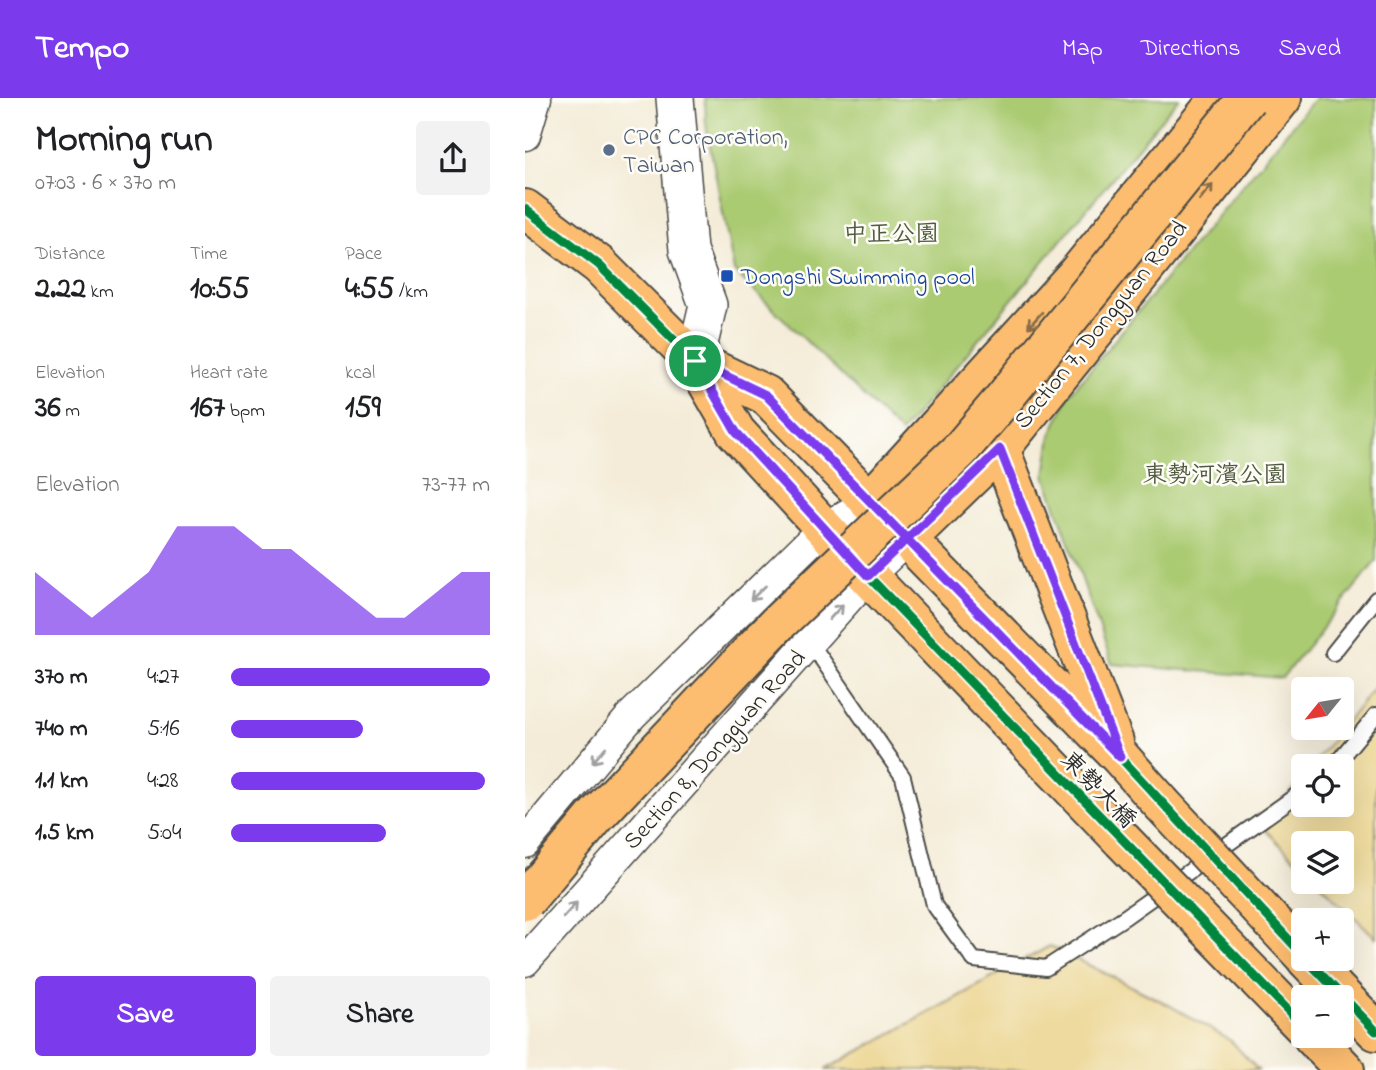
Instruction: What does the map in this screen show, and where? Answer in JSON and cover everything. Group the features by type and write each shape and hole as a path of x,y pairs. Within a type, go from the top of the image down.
{"main road":[{"name":"Section 7, Dongguan Road","path":"869,502 1075,276 1220,98"},
{"path":"525,901 596,816 777,624 960,450 1247,98"},
{"name":"Section 7, Dongguan Road","path":"906,540 1000,449 1282,98"},
{"path":"525,209 599,265 695,361"},
{"path":"1075,276 1114,307"},
{"name":"東勢大橋","path":"695,361 766,395 1120,757 1291,943"},
{"name":"東勢大橋","path":"695,361 736,432 868,576 1291,1014"},
{"path":"1000,449 1120,757"},
{"name":"東勢大橋","path":"1318,971 1376,1031"},
{"path":"1324,1048 1345,1070"}],"street":[{"path":"525,135 536,98"},
{"path":"675,98 688,250 708,305 695,361"},
{"path":"525,842 632,715 824,528 869,502"},
{"name":"Section 8, Dongguan Road","path":"525,961 868,576 906,540"}],"lane":[{"path":"1333,653 1376,598"},
{"path":"810,642 903,777 934,905 974,960 1046,968 1125,917 1291,799"},
{"path":"1344,754 1376,715"}],"green space":[{"name":"中正公園","path":"705,98 1179,98 901,433 734,271 706,125"},
{"name":"東勢河濱公園","path":"1315,98 1376,98 1376,561 1282,678 1112,664 1045,475 1051,435 1069,395"}],"sand":[{"path":"1376,686 1376,938 1354,917 1354,908 1345,908 1330,894 1354,894 1354,831 1291,831 1291,855 1262,827 1291,791 1291,817 1354,817 1354,754 1321,754 1332,740 1355,740 1355,712"},
{"path":"1050,946 1167,1004 1231,1041 1258,1070 825,1070"}],"cycle path":[{"path":"525,209 599,265 695,361 736,432 824,528"},
{"path":"695,361 766,395 1120,757 1291,942"},
{"path":"868,576 1291,1014"},
{"path":"1318,971 1376,1031"}],"place":[{"name":"CPC Corporation, Taiwan","path":"609,150"},
{"name":"Dongshi Swimming pool","path":"727,276"}],"route":[{"path":"695,361 736,432 868,576 906,540 953,495 1000,449 1120,757 906,540 766,395 695,361"}]}
